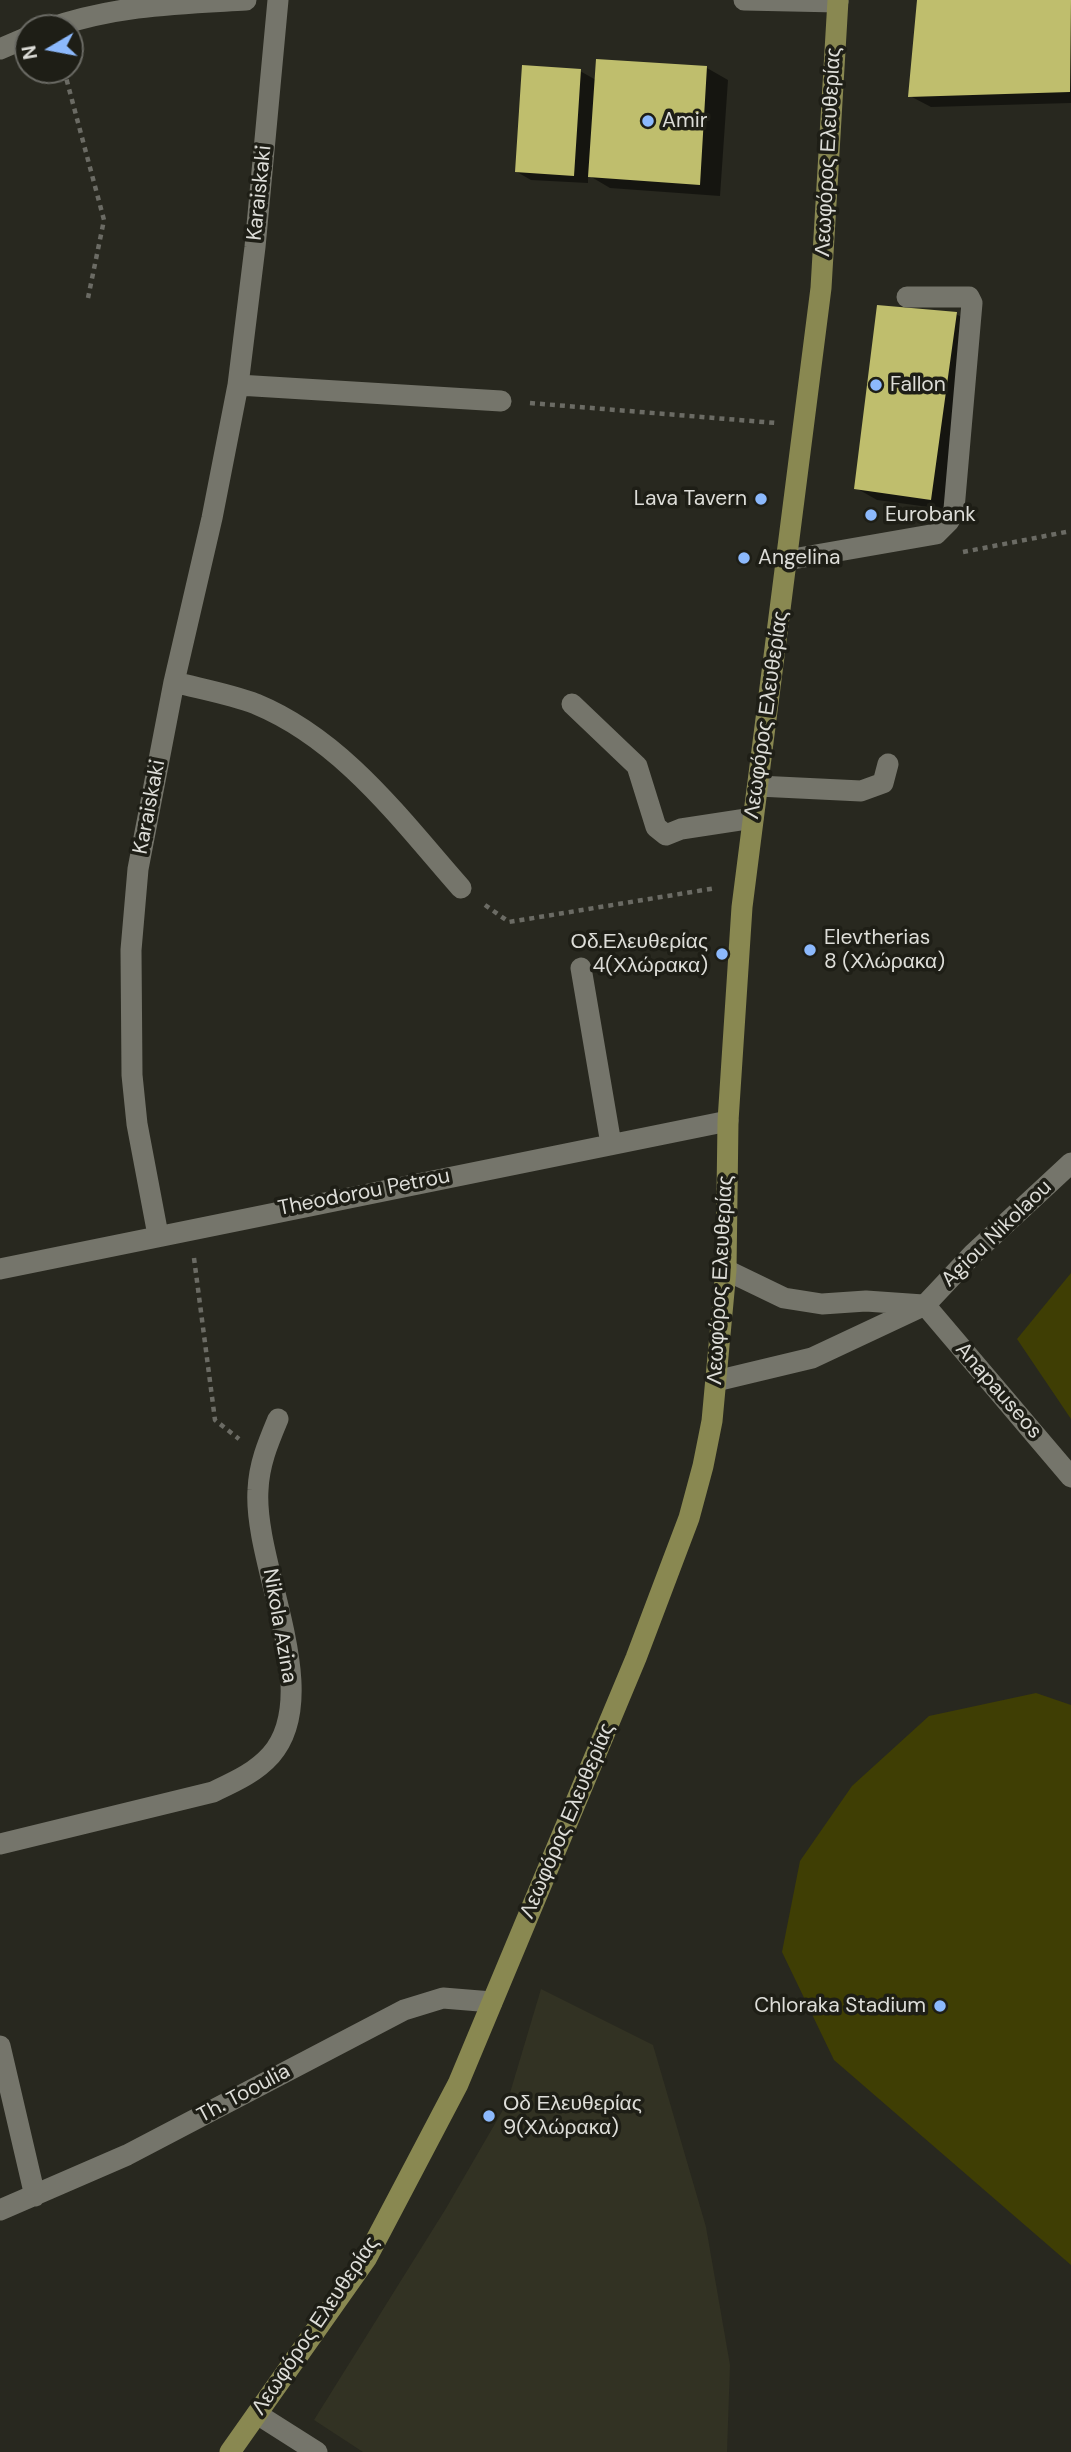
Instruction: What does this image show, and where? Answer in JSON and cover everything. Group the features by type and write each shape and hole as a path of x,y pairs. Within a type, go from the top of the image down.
{"main road":[{"name":"Λεωφόρος Ελευθερίας","path":"230,2452 366,2259 458,2084 636,1658 689,1518 708,1444 726,1270 728,1121 745,884 821,288 838,1"}],"street":[{"path":"84,16 133,6 246,0"},
{"name":"Karaiskaki","path":"158,1235 137,1124 132,1075 131,950 138,869 174,682 212,518 238,385 257,234 278,0"},
{"path":"744,0 838,1"},
{"path":"787,560 936,534 948,522 954,509 972,303 969,297 907,297"},
{"path":"238,385 501,401"},
{"path":"174,682 254,703 289,720 365,779 461,888"},
{"path":"572,704 637,766 656,827 666,835 753,818"},
{"path":"758,786 862,791 883,783 888,764"},
{"path":"580,968 611,1144"},
{"name":"Theodorou Petrou","path":"0,1269 191,1228 728,1121"},
{"name":"Agiou Nikolaou","path":"716,1381 812,1358 925,1305 973,1254 1071,1163"},
{"name":"Agiou Nikolaou","path":"726,1270 784,1298 822,1304 866,1301 925,1305"},
{"name":"Anapauseos","path":"925,1305 1071,1477"},
{"name":"Nikola Azina","path":"0,1844 213,1792 245,1777 272,1754 286,1728 291,1697 288,1661 260,1528 258,1492 262,1457 278,1419"},
{"name":"Th. Tooulia","path":"0,2210 127,2155 404,2010 443,1998 492,2002"},
{"path":"0,2046 35,2196"},
{"path":"257,2414 317,2452"}],"path":[{"path":"68,84 104,220 88,298"},
{"path":"501,401 804,426"},
{"path":"461,888 509,922 745,884"},
{"path":"191,1228 215,1420 262,1457"}],"shaded area":[{"path":"1071,1273 1071,1419 1017,1339"},
{"name":"Chloraka Stadium","path":"1036,1693 1071,1705 1071,2265 834,2060 782,1952 800,1861 852,1786 929,1716"},
{"path":"541,1989 653,2045 706,2227 730,2365 727,2452 363,2452 314,2420 445,2210 507,2103"}],"building":[{"path":"917,0 1071,0 1070,92 908,97"},
{"name":"Amir","path":"596,59 707,66 700,185 588,177"},
{"path":"522,65 581,69 574,176 515,172"},
{"path":"877,305 957,312 931,500 854,489"}],"place":[{"name":"Amir","path":"648,121"},
{"name":"Fallon","path":"876,385"},
{"name":"Lava Tavern","path":"761,499"},
{"name":"Eurobank","path":"871,515"},
{"name":"Angelina","path":"744,558"},
{"name":"Elevtherias 8 (Χλώρακα)","path":"810,950"},
{"name":"Οδ.Ελευθερίας 4(Χλώρακα)","path":"722,954"},
{"name":"Chloraka Stadium","path":"940,2006"},
{"name":"Οδ Ελευθερίας 9(Χλώρακα)","path":"489,2116"}]}
